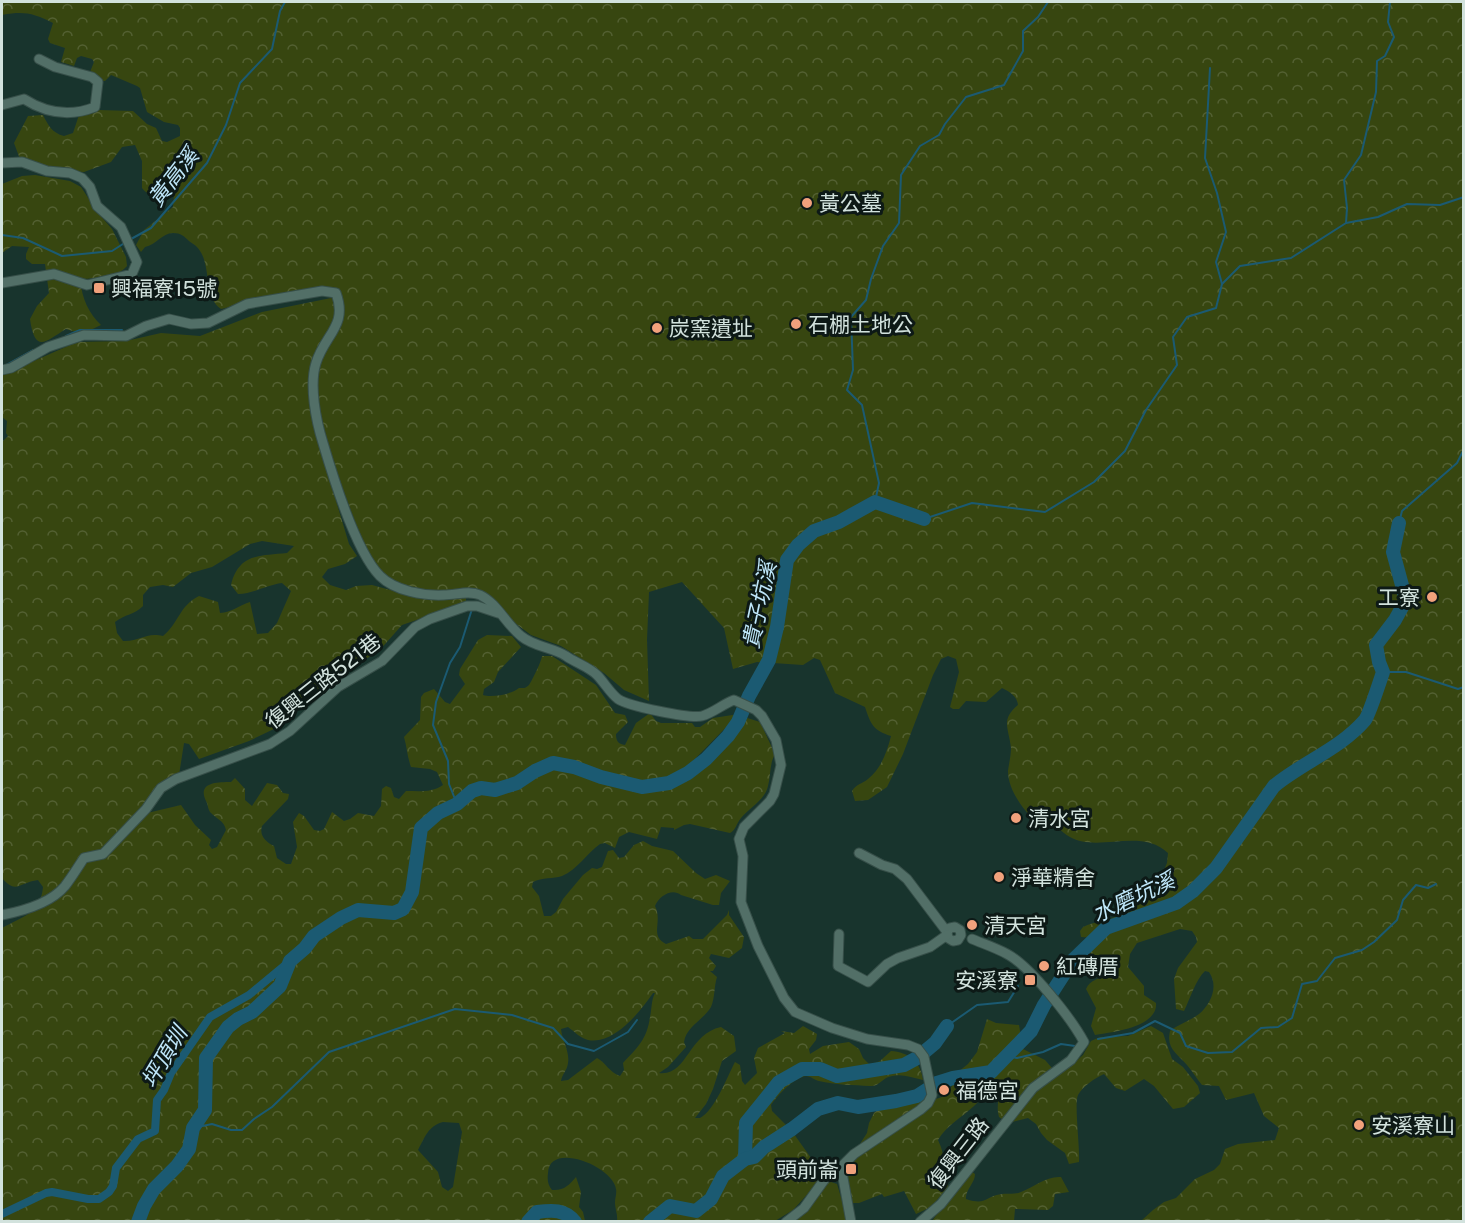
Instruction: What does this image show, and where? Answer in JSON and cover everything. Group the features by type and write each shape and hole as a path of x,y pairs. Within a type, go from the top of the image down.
{"street":[{"path":"2,105 24,99 47,111 74,113 94,107 98,82 92,76 55,67 39,59"},
{"path":"2,163 22,162 48,171 69,173 82,178 90,187 97,206 121,227 137,262 132,274 95,285 87,285 54,274 2,283"},
{"path":"2,370 11,368 48,347 84,335 126,336 146,326 169,319 191,324 208,323 247,304 322,291 336,293 339,303 339,323 323,345 315,364 312,386 322,441 344,507 365,554 380,576 391,584 406,590 431,595 478,594 493,603 498,613 521,637 560,652 595,674 619,700 678,715 699,717 734,700 756,710 762,716 776,740 782,765 770,801 744,827 739,839 744,866 741,902 758,946 779,988 795,1012 832,1028 867,1039 909,1044 921,1053 931,1086 928,1102 920,1110 854,1154 841,1167 827,1176 804,1208 786,1221"},
{"name":"復興三路521巷","path":"2,915 16,912 53,897 65,886 84,858 103,854 146,810 161,788 176,779 270,744 290,731 338,687 382,661 415,627 429,619 467,606 477,606 498,613"},
{"path":"839,934 838,966 868,982 887,964 930,947 947,934 907,879 895,869 859,853"},
{"name":"復興三路","path":"920,1221 941,1204 1033,1088 1071,1060 1084,1042 1050,995 1022,964 1008,954 972,939"},
{"path":"841,1167 851,1221"}],"green space":[{"path":"2,2 1463,2 1463,1221 1141,1221 1164,1202 1176,1198 1195,1179 1214,1170 1220,1164 1225,1149 1238,1144 1275,1140 1279,1128 1264,1116 1254,1093 1226,1100 1219,1086 1202,1085 1171,1047 1170,1031 1203,1010 1210,1000 1213,989 1212,977 1209,972 1205,971 1196,984 1184,1011 1176,1009 1174,979 1178,968 1197,942 1192,931 1180,929 1137,943 1130,954 1128,967 1144,986 1144,995 1156,1003 1155,1011 1150,1018 1133,1027 1095,1035 1091,1026 1096,1008 1086,989 1093,981 1108,975 1105,968 1090,971 1083,959 1099,943 1099,939 1081,937 1080,931 1083,927 1115,916 1128,895 1161,894 1161,877 1167,863 1168,853 1145,842 1093,843 1081,841 1067,835 1045,816 1031,817 1015,796 1008,771 1011,748 1007,720 1012,710 1018,705 1015,697 1002,688 986,702 966,701 959,709 953,709 950,707 959,672 956,659 948,656 941,659 933,675 903,754 887,787 868,800 855,801 852,791 877,770 891,736 874,726 865,707 835,693 820,660 814,658 803,665 757,662 733,669 724,628 682,582 649,592 647,640 649,701 624,690 604,673 561,646 531,635 507,617 481,591 444,592 417,589 404,586 383,575 374,563 353,515 332,454 318,402 316,386 318,373 341,322 337,290 326,288 297,291 221,309 211,296 201,253 184,236 169,234 145,247 141,252 136,245 144,230 173,207 174,194 171,191 152,195 142,188 142,161 135,145 122,147 111,162 84,172 62,171 20,159 14,143 28,116 43,115 53,131 64,136 73,133 79,115 98,110 133,111 147,124 156,128 162,141 167,142 180,136 180,128 178,125 164,122 147,112 140,88 137,86 111,75 105,81 100,81 90,72 94,62 92,59 81,56 77,58 74,66 61,62 65,48 50,43 48,39 53,23 28,14 2,15"},
{"path":"35,175 70,181 81,187 112,229 126,257 127,266 112,275 81,279 86,304 101,325 82,334 66,329 42,342 35,337 30,319 37,306 49,293 45,264 32,264 26,259 29,247 12,246 2,253 2,184 22,176"},
{"path":"334,299 336,321 325,335 313,364 324,461 349,544 357,556 345,564 328,569 322,577 330,585 346,590 356,586 372,585 405,594 435,598 466,598 466,603 402,625 378,652 327,681 317,693 276,728 249,741 199,759 189,744 184,743 179,775 143,814 181,805 195,825 211,840 209,845 212,849 217,847 226,830 222,822 209,811 204,791 209,785 231,782 235,778 245,789 245,800 252,806 267,783 277,785 283,793 289,794 288,799 262,826 261,833 266,841 274,846 277,858 286,864 291,864 297,847 293,822 299,813 314,830 320,831 324,829 332,812 344,821 358,813 374,816 381,806 382,789 386,786 391,788 394,797 399,799 406,791 439,788 443,785 437,772 411,767 404,737 420,720 421,697 424,693 434,689 445,702 450,704 465,684 459,675 460,669 478,640 487,635 512,636 521,647 498,672 494,682 484,689 483,695 502,695 526,687 542,656 552,656 596,685 615,713 625,715 628,722 616,734 616,739 623,745 636,723 650,713 656,721 661,723 692,723 695,727 700,727 713,718 739,714 686,768 709,754 744,717 760,722 775,754 768,786 764,796 741,818 732,832 690,824 674,830 674,828 661,827 657,839 629,832 619,837 615,848 605,843 600,844 567,873 559,877 536,880 532,887 539,896 544,916 551,916 583,875 592,868 602,867 608,851 613,850 619,858 624,857 634,845 643,841 652,846 673,851 705,879 716,875 730,881 721,893 719,905 674,892 663,896 655,906 658,918 658,937 666,944 689,936 693,939 703,939 727,915 729,910 729,915 744,937 742,948 729,958 711,954 709,958 716,966 713,971 710,971 717,977 711,1007 688,1032 684,1042 686,1047 668,1067 659,1073 676,1068 701,1038 710,1031 721,1027 734,1036 736,1051 722,1061 706,1104 695,1118 700,1118 711,1108 735,1062 740,1065 742,1081 745,1085 757,1073 754,1058 758,1048 785,1033 781,1031 794,1033 803,1026 817,1034 816,1040 809,1049 810,1054 823,1046 849,1042 859,1049 863,1058 870,1065 880,1061 891,1051 903,1053 913,1059 920,1068 923,1080 895,1075 875,1086 831,1083 806,1076 791,1083 771,1105 772,1111 791,1130 824,1176 793,1210 775,1221 617,1221 616,1191 612,1180 593,1165 569,1158 559,1159 551,1164 548,1182 552,1190 560,1190 576,1177 581,1192 579,1207 585,1221 2,1221 2,928 29,913 39,903 43,887 38,880 15,887 2,878 2,442 8,436 7,421 2,417 2,375 77,342 126,341 161,333 200,336 262,312","holes":["262,541 294,546 287,553 260,556 245,562 239,567 231,585 238,594 282,583 291,591 277,623 268,633 257,634 250,602 220,613 218,602 199,596 187,605 163,636 152,635 123,641 117,633 115,622 143,606 143,595 150,587 163,585 173,587 191,573 212,567 250,544","655,993 647,1031 623,1063 624,1070 620,1076 597,1058 568,1080 561,1081 568,1059 561,1029 568,1027 588,1040 598,1040 625,1026","459,1123 462,1132 453,1187 448,1191 442,1187 438,1172 418,1150 428,1133 438,1124"]},
{"path":"987,1019 996,1023 1019,1025 1023,1049 1045,1060 1052,1068 1065,1068 1075,1062 1083,1055 1091,1041 1100,1037 1128,1036 1151,1026 1163,1033 1172,1059 1183,1067 1198,1086 1200,1093 1184,1107 1173,1109 1154,1086 1144,1079 1125,1091 1116,1088 1104,1074 1086,1085 1078,1095 1079,1162 1069,1164 1065,1153 1047,1140 1036,1124 1028,1118 1008,1123 999,1117 998,1082 974,1106 949,1126 938,1140 944,1158 948,1187 931,1207 916,1214 904,1191 884,1197 882,1194 859,1203 851,1203 845,1167 867,1133 874,1113 895,1095 910,1092 927,1095 930,1101 942,1097 950,1090 958,1072 977,1052"},
{"path":"971,1171 975,1177 966,1199 973,1201 982,1201 996,1195 1018,1193 1056,1177 1061,1177 1069,1192 1055,1194 1053,1206 1048,1210 1015,1209 1014,1221 931,1222"},
{"path":"831,1182 837,1184 848,1221 792,1222 825,1184"}],"waterway":[{"name":"黃高溪","path":"131,239 151,228 207,163 226,125 240,83 272,49 280,11 285,2"},
{"path":"875,502 879,483 862,405 847,390 853,370 851,317 866,300 883,246 899,223 901,175 920,146 939,135 966,97 1004,85 1023,51 1023,31 1038,17 1048,2"},
{"path":"1346,223 1344,180 1361,155 1376,92 1377,61 1385,56 1394,37 1388,22 1390,2"},
{"path":"1210,68 1205,158 1217,193 1226,232 1216,262 1222,284"},
{"name":"貴子坑溪","path":"924,519 972,503 1045,512 1094,482 1125,451 1146,410 1177,365 1173,337 1187,317 1216,308 1222,284 1240,266 1291,258 1346,223 1378,217 1407,204 1440,205 1464,197"},
{"name":"黃高溪","path":"2,235 23,238 62,256 112,251 126,242"},
{"path":"66,336 80,330 122,330"},
{"path":"6,365 33,350"},
{"path":"1399,523 1402,511 1457,463 1464,449"},
{"name":"貴子坑溪","path":"138,1222 154,1189 177,1166 189,1149 193,1128 205,1110 206,1058 228,1027 252,1012 280,986 290,961 305,948 314,936 358,910 394,913 403,909 412,892 421,828 438,813 457,804 472,791 481,788 495,790 517,783 553,763 642,787 669,783 688,773 706,759 728,736 738,722 769,660 777,627 787,560 798,545 814,531 839,522 875,502 924,519"},
{"name":"水磨坑溪","path":"650,1222 670,1206 696,1211 711,1199 723,1176 745,1159 754,1157 764,1147 818,1109 838,1103 858,1107 896,1101 917,1096 937,1083 953,1078 991,1072 1031,1031 1044,1005 1073,960 1106,928 1176,903 1193,891 1216,868 1274,786 1344,739 1367,717 1383,672 1376,645 1395,620 1406,600 1393,552 1399,523"},
{"path":"457,804 449,784 448,761 433,725 436,702 450,663 460,647 472,609"},
{"name":"水磨坑溪","path":"1383,672 1406,672 1458,689 1464,687"},
{"path":"1098,1039 1133,1033 1155,1021 1180,1033 1186,1046 1208,1053 1232,1052 1261,1028 1278,1027 1292,1018 1302,984 1317,981 1335,958 1362,950 1374,942 1397,920 1403,900 1416,885 1428,888 1436,884"},
{"name":"坪頂圳","path":"2,1214 46,1193 99,1199 109,1192 113,1186 116,1168 138,1139 155,1131 157,1100 171,1073 210,1017 249,995 290,961"},
{"path":"947,1026 977,1005 1008,1002 1018,986"},
{"path":"193,1128 212,1124 231,1130 242,1130 272,1107 329,1052 455,1009 512,1015 553,1028 568,1044 594,1051 628,1032 637,1020"},
{"path":"745,1159 746,1123 779,1082 802,1069 820,1069 837,1076 904,1065 917,1058 935,1043 947,1026"},
{"path":"1007,1056 1017,1058 1043,1052 1061,1044 1075,1046"},
{"name":"水磨坑溪","path":"528,1222 537,1212 553,1211 563,1213 575,1222"}],"place":[{"name":"黃公墓","path":"807,203"},
{"name":"興福寮15號","path":"99,288"},
{"name":"石棚土地公","path":"796,324"},
{"name":"炭窯遺址","path":"657,328"},
{"name":"工寮","path":"1432,597"},
{"name":"清水宮","path":"1016,818"},
{"name":"淨華精舍","path":"999,877"},
{"name":"清天宮","path":"972,925"},
{"name":"紅磚厝","path":"1044,966"},
{"name":"安溪寮","path":"1030,980"},
{"name":"福德宮","path":"944,1090"},
{"name":"安溪寮山","path":"1359,1125"},
{"name":"頭前崙","path":"851,1169"}]}
